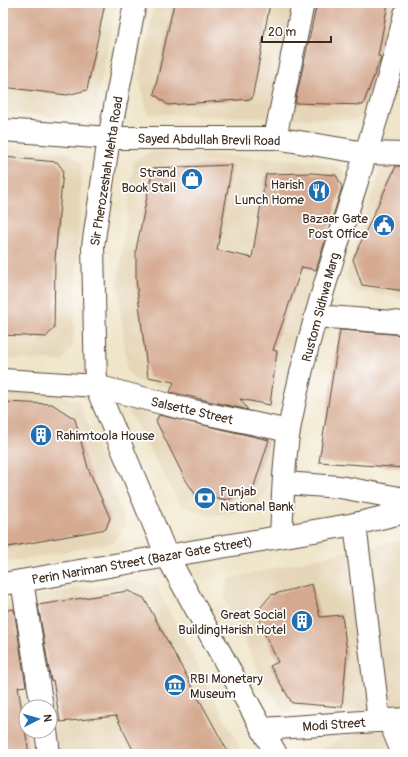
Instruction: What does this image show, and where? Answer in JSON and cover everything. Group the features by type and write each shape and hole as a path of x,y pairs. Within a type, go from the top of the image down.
{"street":[{"name":"Sir Pherozeshah Mehta Road","path":"135,3 109,138 93,246 96,386 167,556 276,754"},
{"path":"275,138 303,3"},
{"name":"Rustom Sidhwa Marg","path":"281,536 289,431 316,316 366,153 405,14"},
{"name":"Sayed Abdullah Brevli Road","path":"3,130 109,138 275,138 366,153 405,154"},
{"path":"316,316 405,323"},
{"name":"Salsette Street","path":"3,380 96,386 189,410 289,431"},
{"path":"284,483 340,487 405,499"},
{"name":"Perin Nariman Street (Bazar Gate Street)","path":"12,582 355,524 405,512"},
{"path":"355,524 391,720 403,754"},
{"path":"12,582 40,699"},
{"name":"Modi Street","path":"263,729 391,720"},
{"path":"47,739 49,754"}],"shaded area":[{"path":"3,3 116,3 95,112 74,119 3,112"},
{"path":"155,3 396,3 370,112 355,120 148,114 139,79"},
{"path":"3,147 67,153 82,163 73,346 62,361 3,358"},
{"path":"151,151 329,162 345,172 283,403 273,411 138,381 127,372 118,281 134,162"},
{"path":"389,162 405,163 405,298 353,290 346,277 381,169"},
{"path":"3,390 55,393 79,401 126,525 113,543 3,563"},
{"path":"143,400 279,434 267,490 251,510 208,516 180,504 129,412"},
{"path":"405,540 405,705 378,708 286,712 266,688 224,595 230,579 355,549"},
{"path":"128,581 156,585 243,754 3,754 3,601"},
{"path":"384,730 394,754 322,754 322,750 345,735"}],"building":[{"path":"3,3 105,3 87,90 67,95 3,87"},
{"path":"174,3 270,3 252,99 168,105 154,94"},
{"path":"317,3 388,3 378,56 381,57 363,105 295,103"},
{"path":"3,157 57,162 63,170 55,260 54,328 46,337 3,335"},
{"path":"232,165 217,250 252,258 266,174 311,173 336,175 342,187 316,270 302,267 273,350 277,351 270,405 240,399 248,410 170,392 174,382 148,377 136,279 136,250 153,168"},
{"path":"396,166 405,166 405,291 362,285 353,259"},
{"path":"340,330 405,335 405,468 319,462"},
{"path":"3,402 52,404 75,419 88,468 110,518 106,529 3,548"},
{"path":"159,415 269,440 254,486 228,500 195,494 184,477 156,421"},
{"path":"312,584 320,617 342,615 347,652 342,707 292,703 270,666 278,662 260,624 261,607 271,595"},
{"path":"128,591 144,598 229,754 135,754 116,716 60,722 58,699 56,699 53,680 51,681 38,605"},
{"path":"14,609 26,686 18,687 20,699 18,699 18,739 27,739 29,754 3,754 3,611"}],"place":[{"name":"Strand Book Stall","path":"192,179"},
{"name":"Harish Lunch Home","path":"319,191"},
{"name":"Bazaar Gate Post Office","path":"384,225"},
{"name":"Rahimtoola House","path":"41,435"},
{"name":"Punjab National Bank","path":"205,498"},
{"name":"Great Social BuildingHarish Hotel","path":"302,621"},
{"name":"RBI Monetary Museum","path":"175,685"}]}
